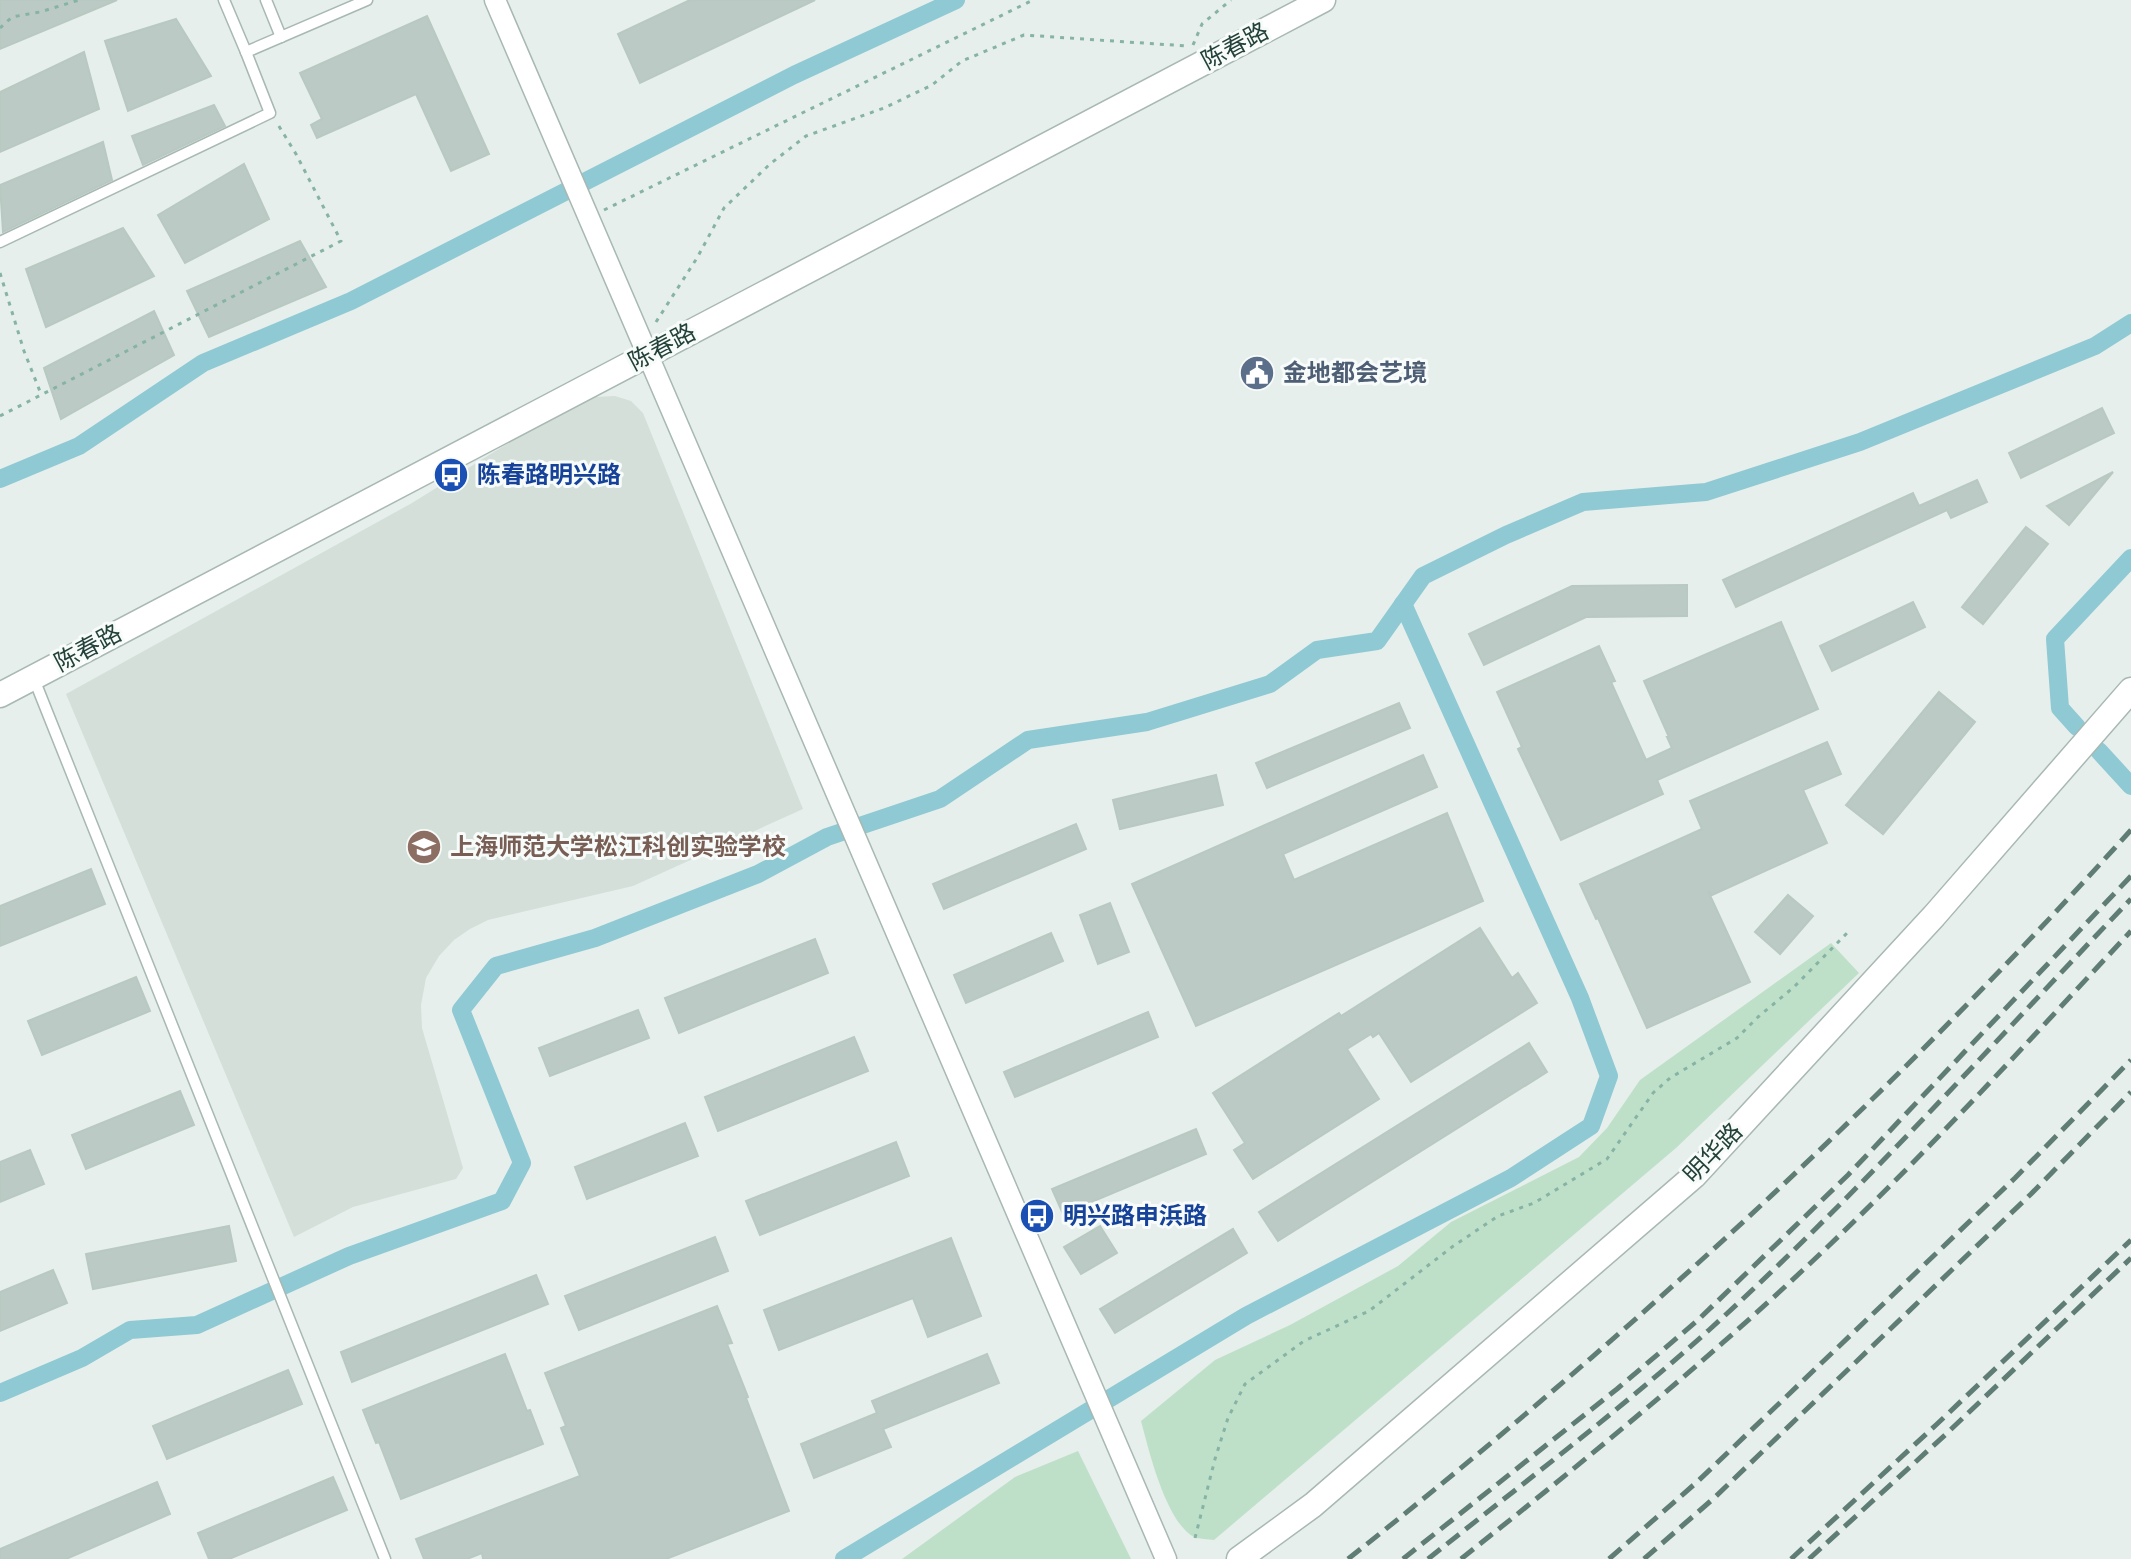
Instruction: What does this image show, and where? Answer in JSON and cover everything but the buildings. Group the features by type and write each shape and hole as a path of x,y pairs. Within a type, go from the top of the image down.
{"street":[{"path":"495,0 1166,1559"},
{"name":"陈春路","path":"0,695 1323,0"},
{"name":"明华路","path":"1239,1559 1313,1505 1694,1176 1934,916 2131,690"}],"lane":[{"path":"0,242 270,113 224,0"},
{"path":"266,0 281,37"},
{"path":"246,52 367,0"},
{"path":"33,677 385,1559"}],"path":[{"path":"0,28 12,17 79,0"},
{"path":"604,210 1033,0"},
{"path":"656,322 697,258 724,208 770,164 806,136 884,108 932,85 962,61 1024,35 1193,47 1202,24 1231,0"},
{"path":"0,416 341,241 296,154 270,113"},
{"path":"0,273 24,351 42,394"},
{"path":"1195,1538 1219,1445 1245,1384 1304,1341 1369,1311 1498,1216 1534,1203 1607,1159 1653,1093 1670,1078 1737,1038 1794,987 1850,930"}],"shaded area":[{"name":"上海师范大学松江科创实验学校","path":"615,396 631,401 643,413 803,809 633,886 488,920 454,940 439,956 426,978 421,1005 422,1028 463,1168 456,1179 353,1207 294,1237 66,694 412,503 542,422 596,397"}],"green space":[{"path":"1831,943 1859,973 1676,1148 1214,1540 1194,1537 1184,1529 1160,1485 1141,1421 1215,1360 1290,1325 1398,1266 1451,1222 1579,1157 1607,1128 1640,1080"},
{"path":"1078,1451 1131,1559 902,1559 1015,1477"}],"waterway":[{"path":"0,479 79,446 203,363 351,301 794,75 956,0"},
{"path":"0,1393 82,1358 130,1330 197,1325 349,1256 502,1201 522,1163 461,1010 496,966 595,938 758,874 827,837 940,799 1028,740 1147,722 1270,684 1317,650 1377,641 1423,576 1583,502 1706,492 1860,442 2095,346 2131,323"},
{"path":"2077,727 2060,708 2055,639 2131,558"},
{"path":"844,1559 1246,1316 1511,1178 1591,1126 1609,1076 1580,998 1403,604"},
{"path":"2099,751 2131,786"}],"railway":[{"path":"1348,1559 1555,1389 1755,1211 1947,1025 2131,830"},
{"path":"1403,1559 1617,1389 1698,1320 1848,1175 2131,876"},
{"path":"1428,1559 1640,1389 1764,1279 1871,1173 2131,899"},
{"path":"1461,1559 1635,1418 1803,1270 1929,1146 2131,931"},
{"path":"1609,1559 1697,1482 2015,1178 2131,1060"},
{"path":"1644,1559 1713,1499 2031,1194 2131,1092"},
{"path":"1791,1559 2131,1240"},
{"path":"1809,1559 2131,1258"}],"place":[{"name":"金地都会艺境","path":"1257,373"},
{"name":"陈春路明兴路","path":"451,475"},
{"name":"上海师范大学松江科创实验学校","path":"424,847"},
{"name":"明兴路申浜路","path":"1037,1216"}]}
